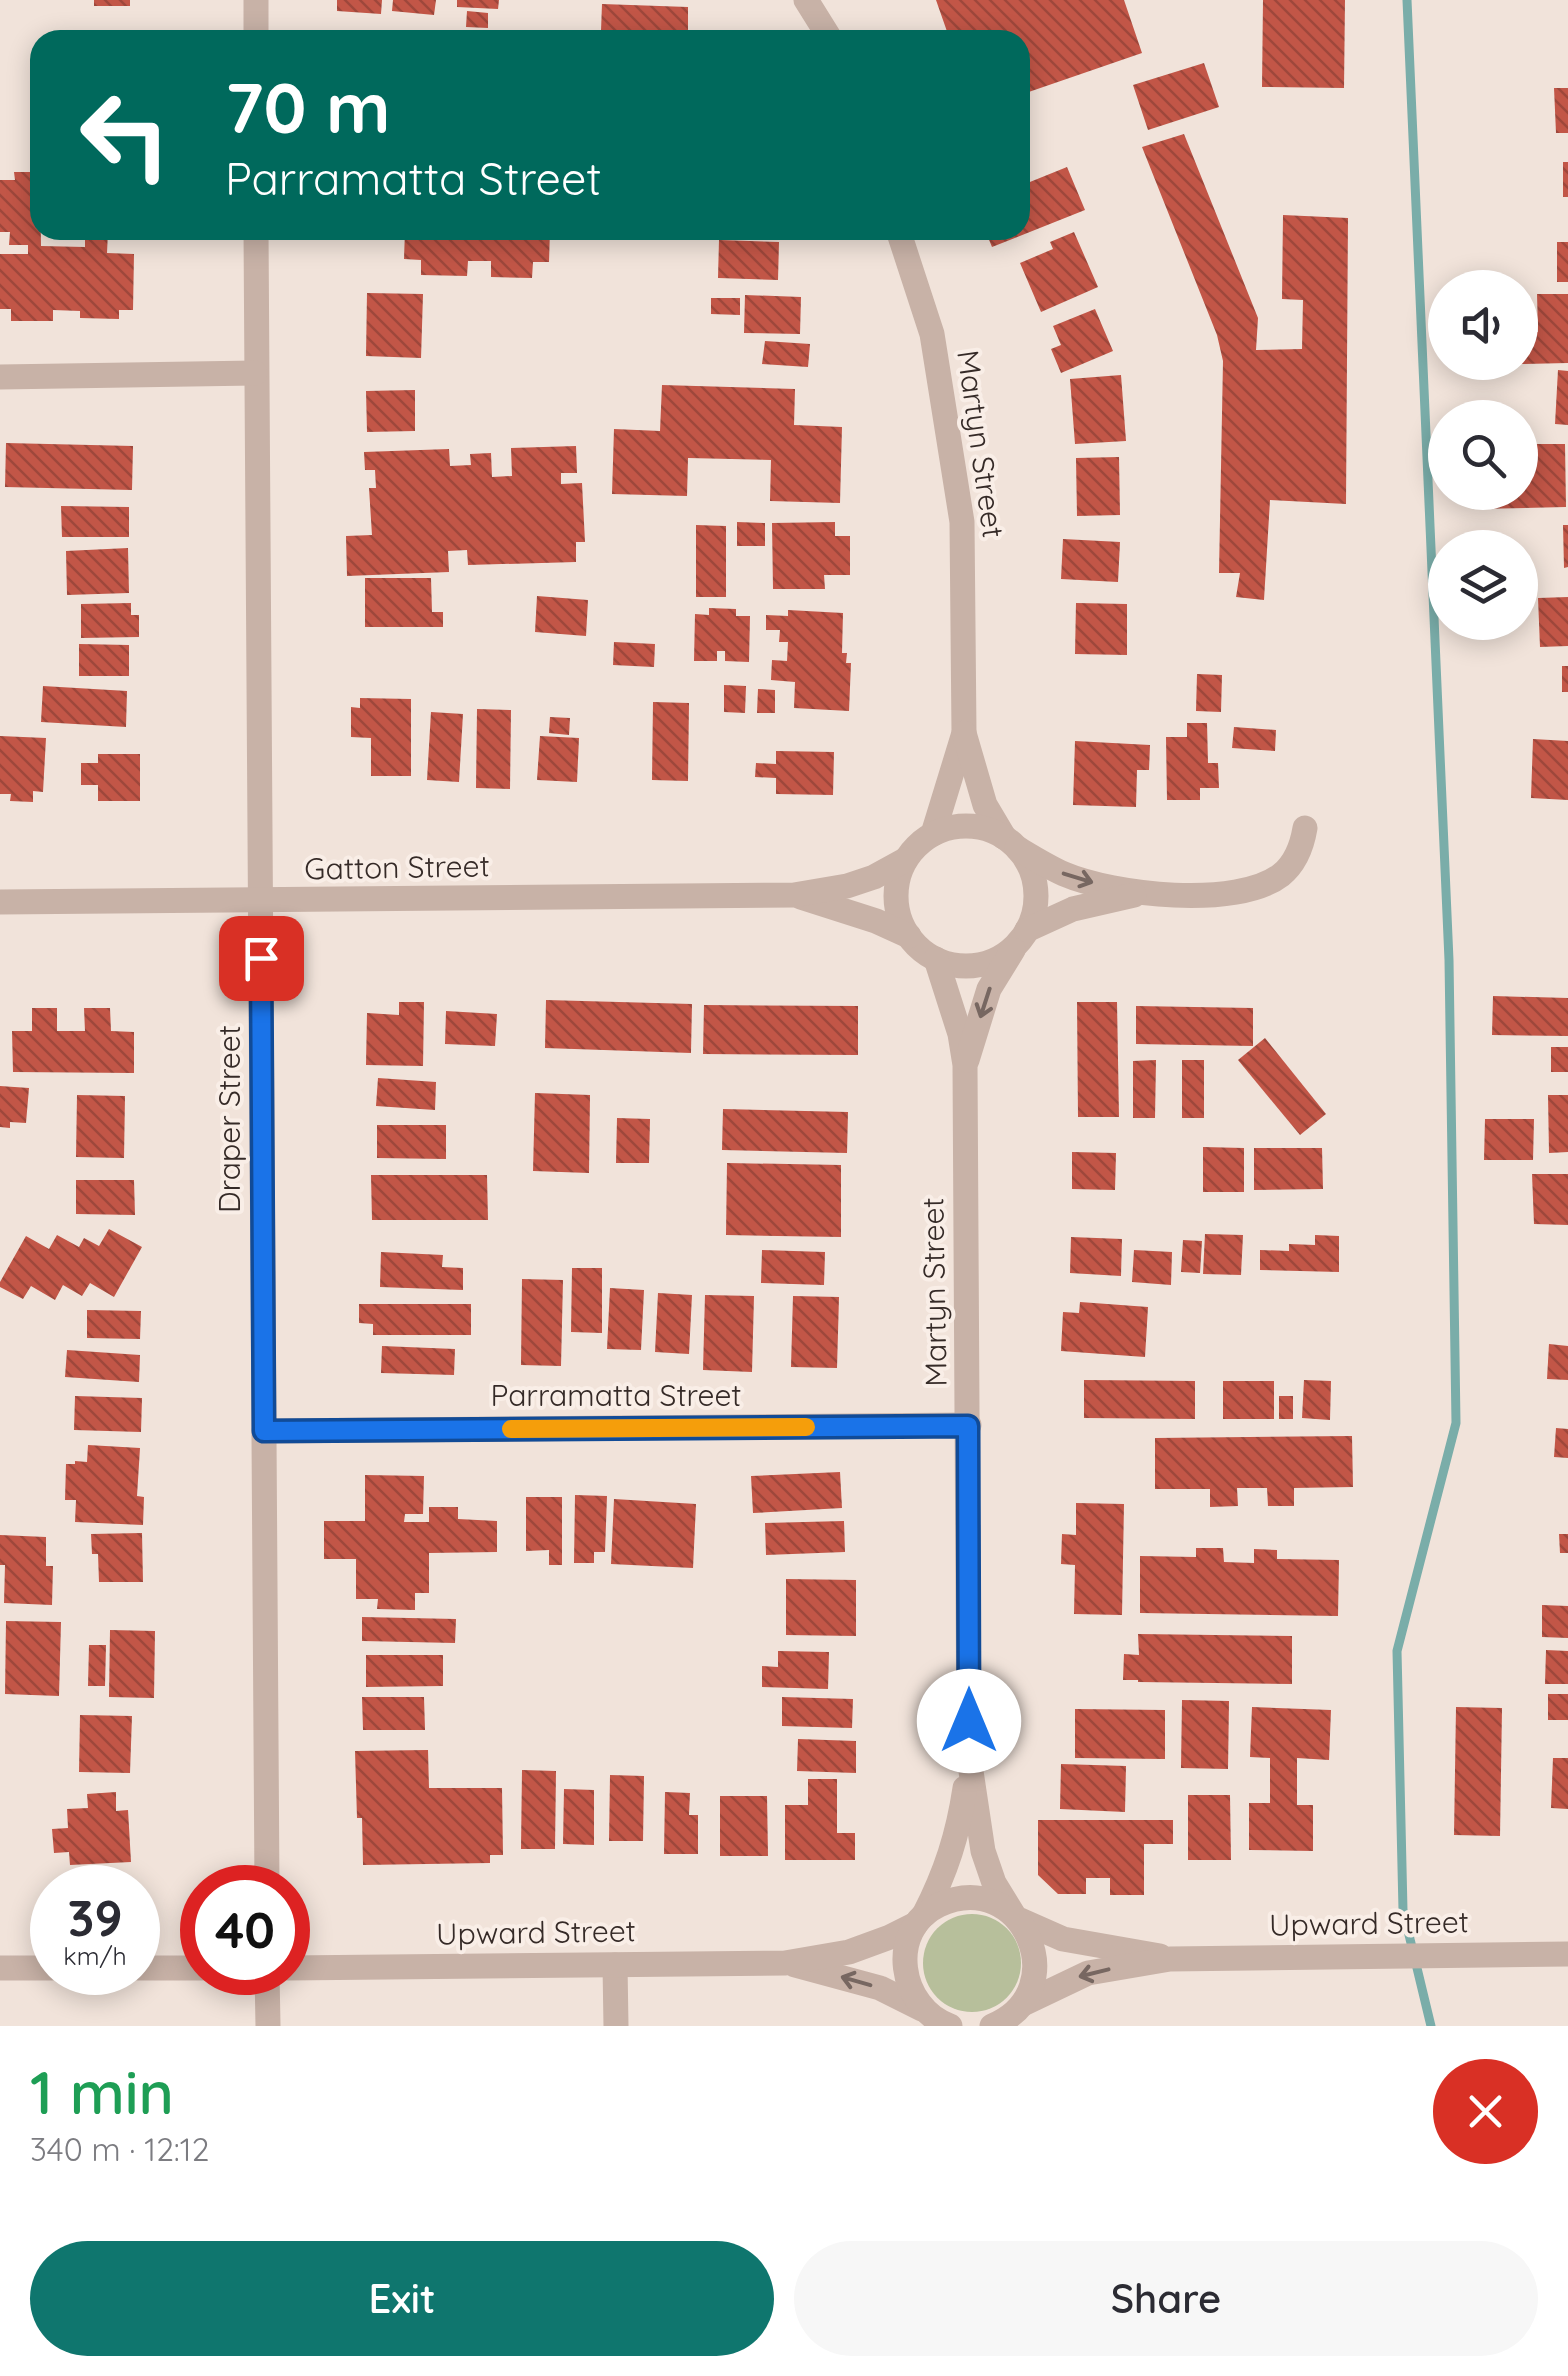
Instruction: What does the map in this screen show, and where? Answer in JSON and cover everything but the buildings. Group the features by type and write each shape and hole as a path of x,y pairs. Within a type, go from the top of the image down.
{"street":[{"path":"256,0 256,30"},
{"path":"806,0 825,30"},
{"path":"827,0 829,30"},
{"name":"Draper Street","path":"256,240 267,1865"},
{"name":"Martyn Street","path":"901,240 932,334 962,522 964,732 985,805 1010,842"},
{"path":"0,377 256,374"},
{"name":"Martyn Street","path":"932,834 964,732"},
{"path":"1144,893 1073,910 1021,938 997,959 977,965 956,965 920,949 899,918 895,898 905,860 917,845 950,827 986,829 1065,874 1144,893 1221,894 1257,888 1282,874 1302,846 1305,828"},
{"path":"1010,842 1029,866 1036,887 1035,909 1021,938"},
{"name":"Gatton Street","path":"0,902 794,895 847,886 905,860"},
{"name":"Gatton Street","path":"794,895 876,921 908,936"},
{"name":"Martyn Street","path":"965,1064 989,988 1021,938"},
{"name":"Martyn Street","path":"936,959 960,1034 965,1064 969,1758 954,1846 943,1878 908,1937 904,1964 912,1994 939,2021"},
{"name":"Parramatta Street","path":"264,1431 968,1426"},
{"name":"Martyn Street","path":"969,1758 983,1850 994,1883 1028,1935 1036,1963 1031,1989 1008,2018"},
{"name":"Upward Street","path":"310,1968 785,1963 849,1952 879,1942 938,1906 969,1898 1001,1906 1063,1939 1170,1958"},
{"name":"Upward Street","path":"1008,2018 1088,1973 1170,1958 1568,1954"},
{"name":"Upward Street","path":"785,1963 880,1988 939,2021"},
{"path":"614,1965 616,2026"},
{"path":"0,1968 30,1968"},
{"path":"268,1995 268,2026"}],"green space":[{"path":"972,1914 991,1917 1007,1928 1018,1944 1018,1982 1007,1998 991,2009 972,2012 953,2009 937,1998 926,1982 923,1963 926,1944 937,1928 953,1917"}],"waterway":[{"path":"1407,0 1449,960 1456,1423 1397,1651 1403,1910 1431,2026"}],"slow traffic":[{"path":"511,1429 806,1427"}],"route":[{"path":"261,958 264,1431 968,1426 969,1721"}]}
